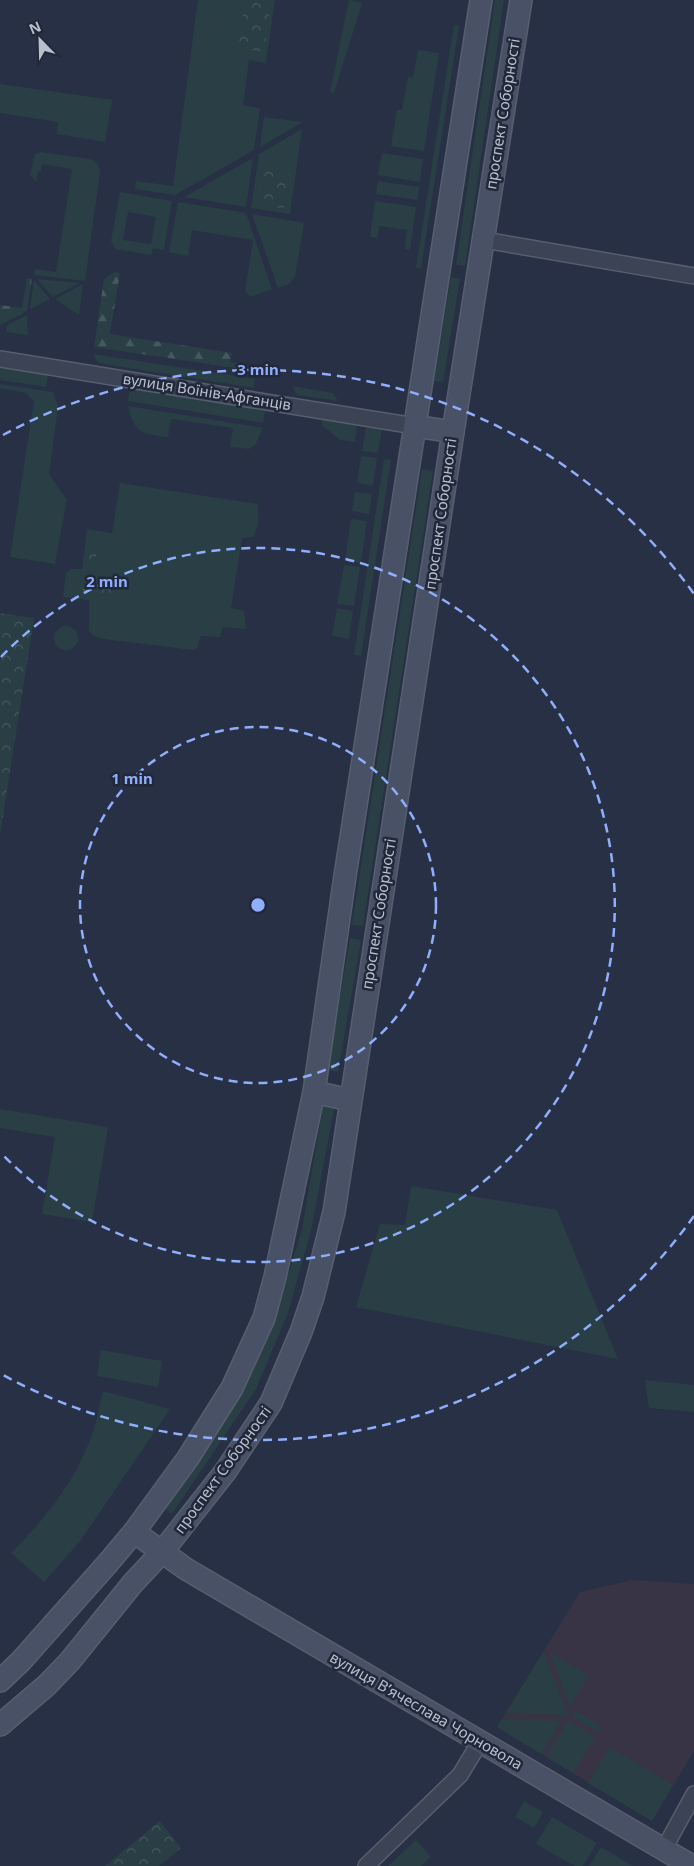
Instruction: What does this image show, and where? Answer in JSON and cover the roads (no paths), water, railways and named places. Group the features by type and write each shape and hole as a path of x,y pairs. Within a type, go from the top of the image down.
{"main road":[{"path":"0,1681 21,1661 134,1532 188,1458 232,1388 264,1318 276,1278 314,1092 330,972 481,0"},
{"name":"проспект Соборності","path":"0,1725 47,1685 70,1661 133,1583 162,1552 225,1472 270,1404 301,1332 313,1297 334,1212 521,0"},
{"path":"414,426 453,432"},
{"path":"314,1092 350,1100"},
{"name":"вулиця Вʼячеслава Чорновола","path":"134,1532 186,1569 692,1866"}],"street":[{"path":"484,240 694,276"},
{"name":"вулиця Воїнів-Афганців","path":"0,359 414,426"},
{"path":"366,1866 460,1775 480,1742"},
{"path":"664,1849 694,1794"}]}
